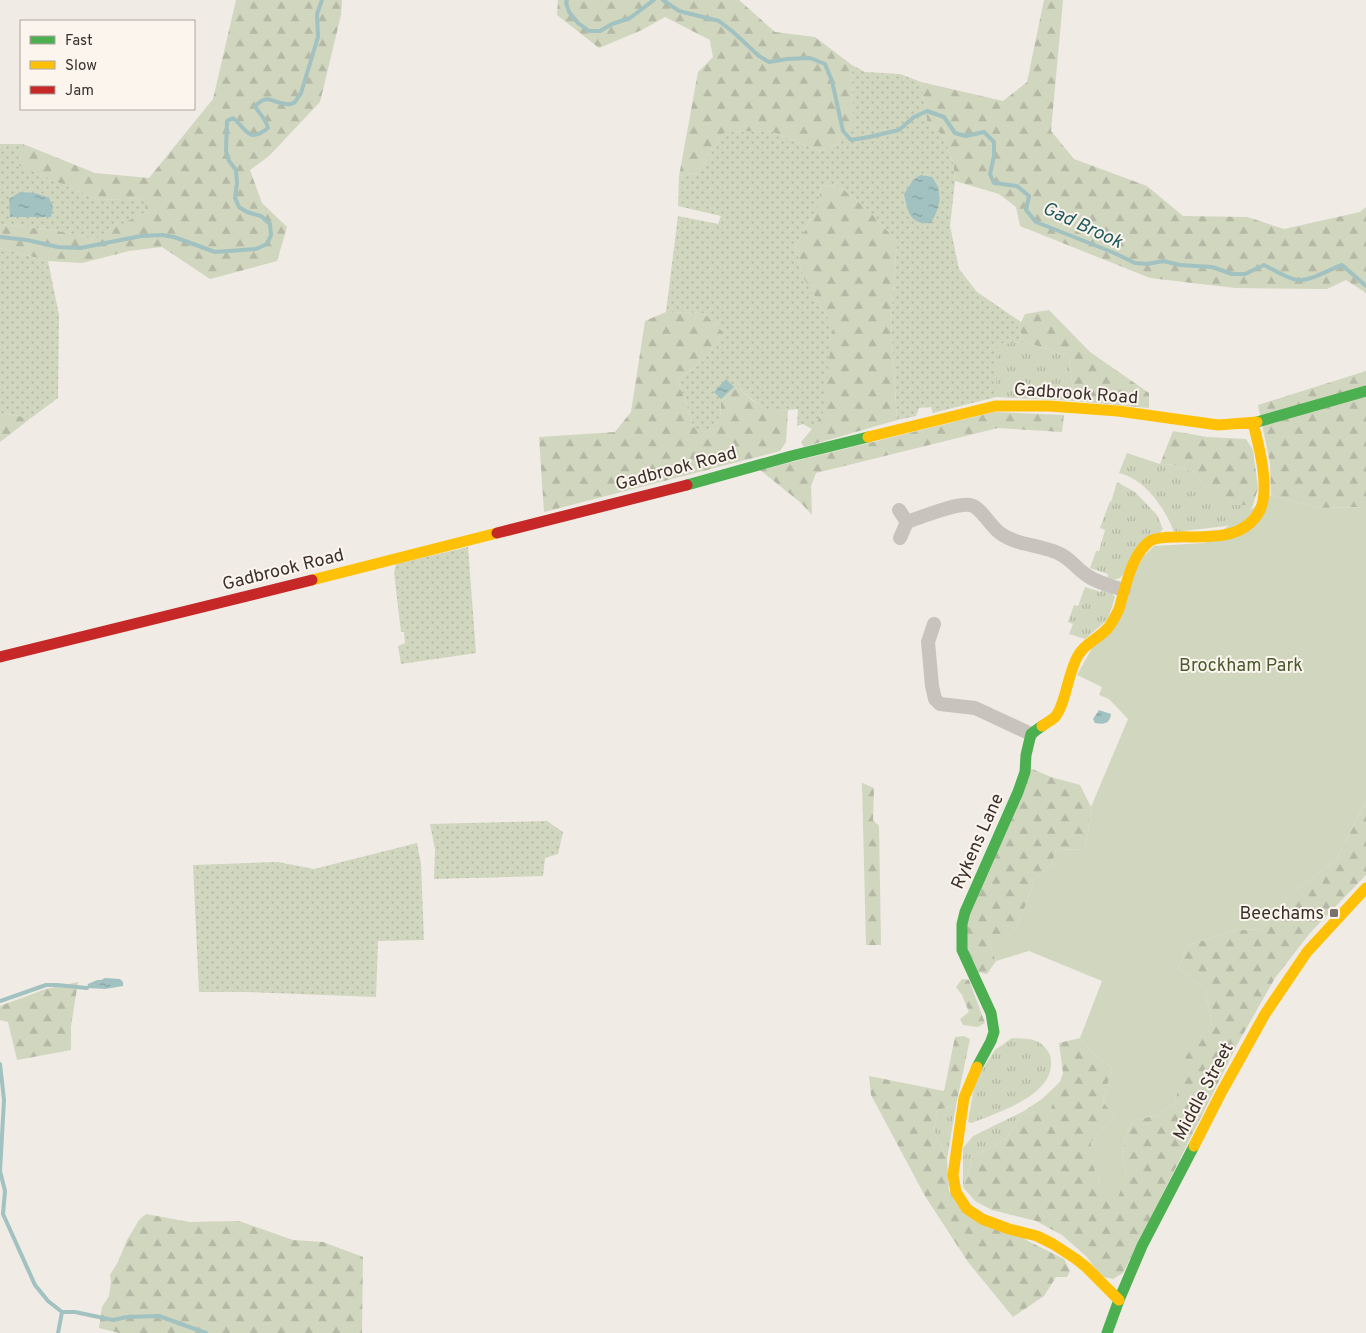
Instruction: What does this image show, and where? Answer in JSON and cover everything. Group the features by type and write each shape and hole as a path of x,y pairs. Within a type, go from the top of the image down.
{"street":[{"name":"Gadbrook Road","path":"0,658 686,485 791,456 995,406 1049,406 1118,411 1218,425 1253,423 1366,390"},
{"path":"934,624 928,642 935,699 940,704 975,708 1031,734 1056,717 1070,674 1079,654 1108,628 1119,609 1135,560 1142,548 1152,540 1166,537 1224,536 1240,530 1253,520 1262,506 1264,490 1259,447 1253,423"},
{"path":"900,538 907,522 957,506 971,505 980,511 998,532 1009,540 1047,548 1073,562 1085,575 1124,590"},
{"path":"900,510 907,522"},
{"name":"Rykens Lane","path":"1031,734 1026,755 1025,772 1018,792 965,912 962,924 962,950 991,1013 994,1032 964,1098 953,1175 956,1192 967,1209 982,1219 1009,1229 1037,1236 1053,1244 1086,1267 1119,1300"},
{"name":"Middle Street","path":"1107,1333 1142,1246 1221,1093 1265,1014 1307,952 1366,888"}],"green space":[{"path":"236,0 342,0 341,15 320,102 269,156 250,170 262,203 287,227 277,261 210,279 162,247 129,251 82,263 48,261 0,248 0,224 54,230 94,239 146,198 99,200 17,165 23,144 95,173 149,178 213,99"},
{"path":"558,0 739,0 775,32 815,37 852,65 853,124 836,145 820,151 770,131 725,132 698,173 679,176 698,72 713,57 710,40 665,17 642,30 599,48 557,15"},
{"path":"1044,0 1063,0 1051,131 1074,159 1147,186 1183,216 1247,217 1284,229 1360,212 1366,207 1366,293 1346,280 1327,289 1235,288 1150,278 1020,226 1016,207 999,194 955,181 953,163 944,137 927,121 921,82 1003,101 1027,82"},
{"path":"852,65 865,72 900,74 921,82 927,121 944,137 953,163 955,181 950,226 959,269 977,292 1021,322 1018,328 1025,342 997,344 996,397 933,413 931,407 919,408 916,416 897,420 891,321 897,241 870,212 842,188 822,185 817,207 802,236 795,245 804,279 833,326 823,413 812,429 803,424 797,426 798,409 773,411 760,406 737,387 721,402 720,418 707,432 693,427 677,380 703,361 724,333 704,313 666,312 678,216 718,224 721,216 678,206 679,176 698,173 725,132 770,131 820,151 836,145 853,124"},
{"path":"0,144 23,144 18,165 99,200 146,198 145,212 94,239 54,230 0,224"},
{"path":"822,185 842,188 870,212 897,241 891,321 897,420 804,447 801,442 812,429 833,326 804,279 795,245 812,217"},
{"path":"0,248 48,261 59,315 58,398 31,418 0,413"},
{"path":"1049,310 1090,352 1149,393 1149,408 1074,401 1069,356 1025,342 1018,328 1025,314"},
{"path":"666,312 704,313 724,333 703,361 677,380 693,427 720,418 721,402 737,387 754,402 765,408 788,410 786,442 780,451 544,512 539,437 615,432 631,412 645,321"},
{"path":"1025,342 1069,356 1074,401 996,397 996,344"},
{"path":"1366,371 1366,507 1320,508 1271,495 1270,463 1258,405"},
{"path":"994,412 1064,415 1062,432 998,428 816,473 811,486 812,515 801,503 760,470"},
{"path":"0,413 31,418 0,442"},
{"path":"1173,431 1207,437 1246,439 1253,450 1258,488 1253,505 1229,505 1209,492 1194,472 1174,465 1160,464"},
{"path":"1127,453 1160,464 1174,465 1194,472 1209,492 1253,505 1248,515 1235,525 1174,532 1153,496 1137,481 1119,473"},
{"path":"1117,482 1135,492 1157,515 1163,529 1120,578 1112,580 1107,579 1108,574 1090,568 1096,551 1099,551 1105,530 1100,528"},
{"name":"Brockham Park","path":"1271,495 1320,508 1366,507 1366,801 1337,859 1292,893 1263,929 1236,930 1188,945 1178,968 1205,989 1212,1022 1186,1056 1175,1102 1157,1115 1132,1121 1122,1149 1126,1175 1116,1204 1097,1196 1100,1183 1091,1160 1091,1142 1116,1117 1103,1102 1112,1068 1093,1054 1080,1038 1102,981 1029,951 996,961 988,940 1015,930 1035,879 1052,864 1056,849 1084,850 1091,807 1128,719 1109,699 1099,695 1102,687 1077,675 1143,557 1154,546 1205,543"},
{"path":"468,547 476,653 401,664 398,646 405,643 404,632 401,632 394,573 396,564"},
{"path":"1085,587 1101,592 1103,587 1115,597 1108,619 1085,639 1069,634 1073,624 1068,622 1074,605 1078,606"},
{"path":"1030,768 1051,777 1080,785 1091,807 1084,850 1056,849 1052,864 1035,879 1015,930 988,940 996,961 987,974 977,972 966,948 967,917"},
{"path":"862,783 874,788 873,820 879,826 881,945 866,945"},
{"path":"1366,801 1366,875 1310,933 1275,978 1237,1045 1123,1273 1113,1279 1101,1276 1087,1257 1062,1235 1036,1221 992,1210 975,1201 963,1187 973,1157 1007,1138 1022,1114 1050,1112 1063,1073 1059,1043 1080,1038 1093,1054 1112,1068 1103,1102 1116,1117 1091,1142 1091,1160 1100,1183 1126,1175 1122,1149 1132,1121 1157,1115 1175,1102 1185,1056 1212,1022 1205,989 1178,968 1188,945 1236,930 1263,929 1292,893 1337,859"},
{"path":"547,821 563,832 558,854 545,858 543,876 434,879 435,849 430,824"},
{"path":"417,843 421,864 424,940 378,941 376,997 199,992 193,865 278,862 314,869"},
{"path":"962,979 969,980 985,1023 978,1027 963,1025 960,1019 969,1012 962,995 956,987"},
{"path":"78,982 71,1026 71,1050 17,1060 8,1022 0,1020 0,1006 46,989"},
{"path":"964,1036 970,1039 956,1105 938,1110 934,1131 947,1159 949,1191 1028,1241 1064,1259 1070,1271 1067,1277 1056,1277 1044,1296 1013,1317 968,1262 925,1196 871,1095 869,1076 944,1091 955,1037"},
{"path":"1012,1038 1038,1041 1042,1044 1051,1059 1049,1075 1033,1094 1021,1102 972,1123 968,1122 975,1081 995,1050"},
{"path":"1060,1082 1050,1113 1022,1114 1007,1138 973,1157 963,1187 963,1148 973,1136 1024,1111 1042,1099"},
{"path":"956,1105 947,1159 934,1131 938,1110"},
{"path":"146,1214 189,1222 239,1221 293,1240 323,1242 363,1257 362,1333 119,1333 99,1328 102,1307 109,1296 110,1275 118,1262 127,1240 139,1220"}],"water":[{"path":"921,175 932,177 938,189 937,211 931,223 918,222 911,216 904,194 913,180"},
{"path":"20,192 35,193 49,198 53,207 51,217 10,217 9,199"},
{"path":"726,379 734,387 721,399 714,392"},
{"path":"1099,710 1111,714 1106,723 1095,723 1093,719"},
{"path":"105,978 120,979 123,982 123,986 105,989 87,988 88,984"}],"waterway":[{"name":"Gad Brook","path":"0,237 27,240 58,247 80,248 141,236 162,235 174,237 215,252 256,249 267,244 271,235 270,224 261,216 247,212 239,207 235,198 236,170 229,161 226,151 227,121 233,118 248,133 256,135 268,128 255,106 268,99 282,104 295,102 301,93 318,37 317,14 322,0"},
{"name":"Gad Brook","path":"567,0 569,12 578,23 589,31 600,31 612,24 630,18 654,0"},
{"name":"Gad Brook","path":"663,0 679,11 719,21 759,56 769,62 810,58 825,64 832,81 843,131 851,140 899,130 914,117 927,111 944,117 955,133 966,136 984,132 994,142 994,156 990,174 994,183 1017,186 1029,196 1026,210 1036,222 1135,263 1147,264 1163,261 1180,265 1212,267 1232,274 1245,274 1264,265 1280,274 1297,280 1313,277 1342,265 1366,286"},
{"path":"0,1001 46,985 87,988"},
{"path":"0,1064 4,1100 0,1171 5,1191 3,1214 35,1285 48,1301 62,1312 75,1312 113,1320 127,1317 159,1316 206,1333"},
{"path":"58,1333 62,1312"}],"traffic: fast":[{"path":"1257,422 1366,391"},
{"path":"687,485 868,437"},
{"path":"977,1067 994,1032 991,1013 962,950 962,924 965,912 1018,792 1025,772 1026,755 1031,734 1042,726"},
{"path":"1107,1333 1142,1246 1194,1146"}],"traffic: slow":[{"path":"868,437 995,406 1049,406 1118,411 1218,425 1257,422"},
{"path":"1042,726 1059,712 1072,669 1079,654 1104,632 1114,619 1133,564 1140,551 1150,541 1159,538 1210,537 1233,533 1252,522 1259,512 1264,492 1264,481 1261,456 1253,423"},
{"path":"312,580 497,533"},
{"path":"1194,1146 1265,1014 1307,952 1366,888"},
{"path":"977,1067 964,1098 953,1175 956,1192 967,1209 982,1219 1009,1229 1037,1236 1076,1259 1119,1300"}],"traffic: jam":[{"path":"497,533 687,485"},
{"path":"0,657 312,580"}],"place":[{"name":"Beechams","path":"1334,913"}]}
